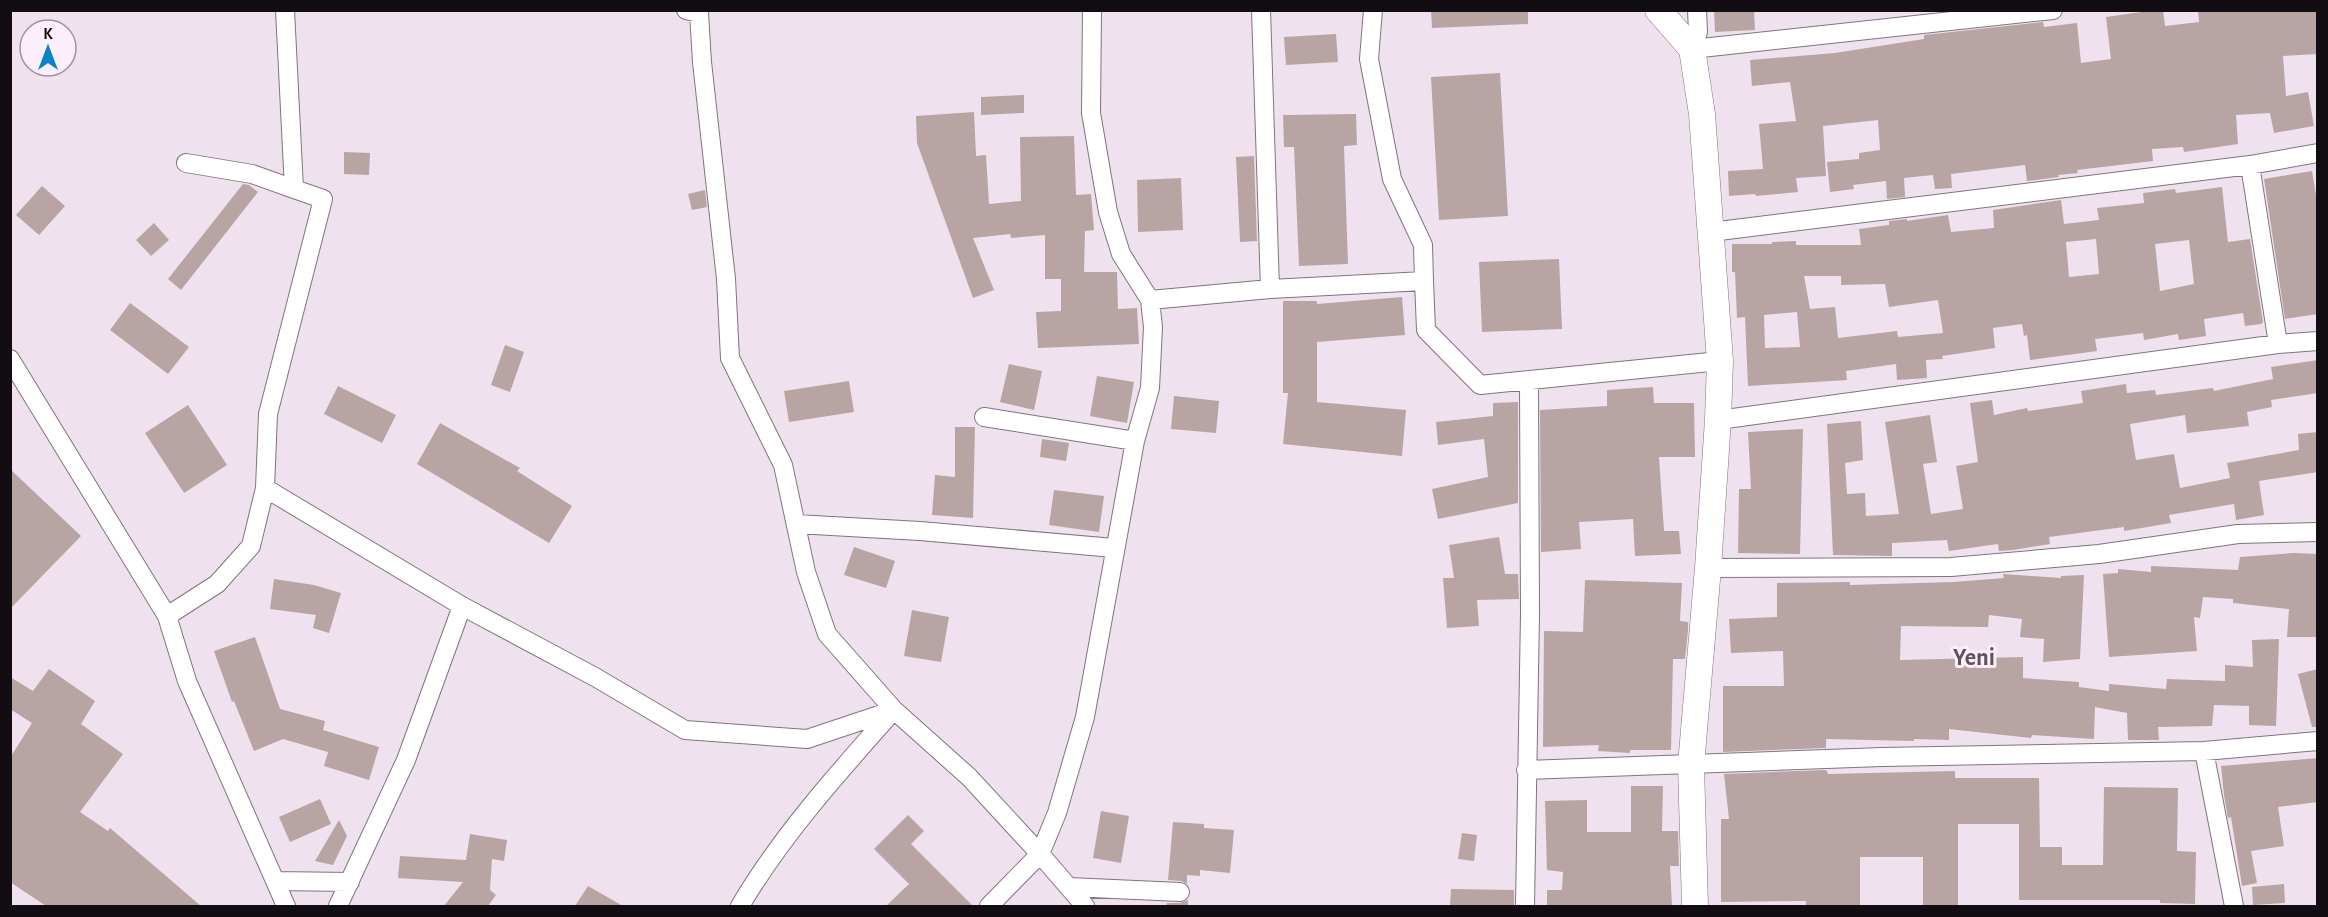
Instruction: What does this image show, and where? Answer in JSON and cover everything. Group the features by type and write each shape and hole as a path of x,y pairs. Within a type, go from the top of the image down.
{"street":[{"path":"285,10 294,189"},
{"path":"686,10 699,13 702,62 726,279 730,358 783,465 806,572 827,634 894,710 969,777 1084,906"},
{"path":"989,906 1040,854 1057,813 1085,717 1135,441 1150,388 1153,327 1150,300 1121,254 1108,212 1091,113 1092,10"},
{"path":"1261,10 1270,289"},
{"path":"1372,10 1369,59 1392,179 1423,245 1426,330 1480,385 1720,361"},
{"path":"1658,10 1692,49"},
{"path":"1695,906 1691,765 1708,568 1720,361 1702,114 1692,49 1698,32 1697,10"},
{"path":"1692,49 1907,19 2053,10"},
{"path":"1710,232 2250,165 2318,153"},
{"path":"167,616 217,584 251,546 265,488 268,414 323,199 252,174 186,163"},
{"path":"2250,165 2278,344"},
{"path":"1150,300 1270,289 1424,281"},
{"path":"1718,420 2278,344 2318,341"},
{"path":"10,358 167,616 187,681 286,906"},
{"path":"1525,906 1530,614 1529,381"},
{"path":"984,417 1135,441"},
{"path":"265,488 462,606 595,677 685,730 807,739 894,710"},
{"path":"796,524 920,531 1114,548"},
{"path":"1708,568 1951,567 2099,554 2238,534 2318,532"},
{"path":"338,906 406,760 462,606"},
{"path":"740,906 760,873 822,792 894,710"},
{"path":"1526,770 1882,758 2204,751 2318,741"},
{"path":"2204,751 2234,906"},
{"path":"275,881 350,882"},
{"path":"1069,887 1180,892"}],"building":[{"path":"1431,10 1528,10 1528,24 1432,28"},
{"path":"1714,10 1754,10 1755,30 1715,32"},
{"path":"2163,10 2165,26 2199,22 2198,10 2318,10 2318,54 2283,56 2286,96 2308,92 2314,126 2274,133 2270,113 2236,115 2238,144 2184,152 2183,147 2152,149 2153,161 2077,170 2078,173 2027,181 2025,165 1951,174 1952,188 1935,189 1933,175 1904,178 1905,197 1887,199 1886,181 1853,185 1854,189 1830,192 1827,162 1859,159 1859,153 1880,150 1878,120 1823,126 1826,176 1796,178 1798,192 1729,196 1728,171 1763,169 1759,124 1796,121 1790,82 1752,86 1750,60 1835,53 1924,39 1924,35 2043,22 2044,27 2077,23 2081,63 2111,59 2106,17"},
{"path":"1336,34 1338,62 1286,65 1284,37"},
{"path":"1500,73 1508,216 1439,220 1431,77"},
{"path":"1024,95 1024,113 981,115 981,97"},
{"path":"974,112 976,156 986,155 989,204 1021,201 1020,137 1074,136 1076,195 1091,194 1094,230 1085,231 1084,272 1117,272 1118,309 1137,308 1139,344 1038,348 1036,312 1061,311 1061,279 1045,279 1045,235 1011,238 1010,234 973,238 994,290 973,298 917,143 916,116"},
{"path":"1356,114 1357,145 1344,146 1348,264 1299,266 1294,147 1284,147 1283,115"},
{"path":"344,152 370,153 369,175 344,174"},
{"path":"1254,156 1257,241 1240,242 1236,157"},
{"path":"2312,171 2318,207 2318,314 2285,319 2264,179"},
{"path":"1181,178 1183,230 1138,232 1137,180"},
{"path":"243,184 249,185 258,192 181,290 168,279"},
{"path":"42,186 65,206 39,235 16,215"},
{"path":"2222,187 2228,242 2250,239 2263,322 2261,324 2245,326 2243,313 2204,319 2206,336 2179,340 2178,334 2144,340 2143,333 2095,339 2097,351 2030,360 2027,335 2024,336 2022,324 1993,328 1995,348 1942,356 1943,359 1926,360 1927,378 1897,380 1896,364 1846,371 1847,380 1748,386 1745,317 1737,318 1735,272 1732,272 1732,244 1772,244 1772,242 1796,241 1796,245 1861,245 1859,229 1889,225 1889,221 1907,219 1907,221 1948,215 1951,232 1994,228 1993,210 2061,200 2064,224 2099,220 2097,208 2144,203 2143,193 2175,189 2176,193","holes":["2096,239 2099,274 2069,277 2066,242","2189,240 2194,284 2160,291 2155,244","1804,276 1841,276 1841,285 1885,284 1889,307 1938,300 1943,333 1898,337 1897,331 1838,338 1835,307 1810,309","1797,312 1800,347 1765,348 1764,315"]},
{"path":"705,190 707,207 692,210 688,194"},
{"path":"154,223 169,240 151,256 136,240"},
{"path":"1559,259 1562,329 1482,332 1479,262"},
{"path":"1402,297 1405,335 1317,342 1317,402 1406,410 1402,456 1283,444 1288,393 1283,393 1283,301 1317,301 1317,304"},
{"path":"130,303 189,347 168,374 110,330"},
{"path":"505,345 524,352 510,392 491,385"},
{"path":"2318,360 2318,393 2271,400 2272,407 2247,412 2249,426 2187,433 2185,415 2130,424 2136,460 2174,454 2180,488 2230,478 2227,463 2299,450 2298,434 2318,432 2318,472 2259,481 2264,515 2236,520 2234,504 2169,515 2171,523 2124,531 2124,527 2049,537 2050,544 2013,550 1999,551 1998,544 1949,551 1947,540 1892,543 1892,556 1833,555 1827,424 1861,421 1863,460 1845,463 1847,494 1865,493 1866,516 1899,514 1885,422 1930,415 1937,462 1923,464 1931,514 1963,509 1956,466 1978,462 1970,403 1992,400 1994,415 2027,408 2028,411 2083,403 2081,391 2126,384 2127,393 2155,390 2156,395 2213,388 2214,391 2273,379 2271,367"},
{"path":"1009,364 1042,371 1034,410 1000,402"},
{"path":"1097,376 1134,382 1127,423 1090,416"},
{"path":"849,381 854,412 789,422 784,391"},
{"path":"338,386 396,415 382,443 324,414"},
{"path":"1653,387 1654,403 1694,403 1695,457 1659,457 1664,531 1679,531 1681,554 1635,556 1633,519 1579,522 1581,549 1541,552 1540,410 1607,406 1607,390"},
{"path":"1174,396 1219,401 1216,433 1171,429"},
{"path":"1518,402 1518,503 1438,519 1432,489 1488,477 1484,439 1438,445 1436,422 1493,416 1493,403"},
{"path":"188,405 227,465 184,493 145,433"},
{"path":"440,423 520,468 517,471 572,506 549,543 417,464"},
{"path":"955,427 975,427 973,518 932,515 935,475 955,477"},
{"path":"1803,429 1800,554 1738,553 1739,489 1751,489 1748,432"},
{"path":"1042,439 1069,443 1066,461 1040,457"},
{"path":"10,469 81,536 10,609"},
{"path":"1054,490 1104,496 1099,532 1049,525"},
{"path":"1499,537 1505,574 1518,574 1519,599 1477,600 1479,626 1447,628 1443,578 1454,578 1449,545"},
{"path":"854,547 895,561 886,588 844,575"},
{"path":"2293,553 2318,554 2318,637 2287,637 2289,609 2233,603 2233,599 2203,597 2200,618 2194,617 2197,651 2109,657 2103,574 2118,573 2118,569 2151,572 2151,566 2238,570 2240,557"},
{"path":"2003,574 2061,578 2061,576 2084,575 2080,659 2043,662 2044,639 2020,637 2022,619 1989,615 1988,627 1901,626 1900,660 2023,657 2023,678 2079,682 2079,687 2109,691 2109,684 2166,689 2167,679 2225,681 2225,665 2253,667 2252,640 2279,639 2276,726 2249,725 2249,706 2214,705 2212,726 2158,727 2159,740 2128,740 2127,713 2095,707 2094,739 2032,735 2031,738 1949,729 1949,740 1826,739 1826,748 1723,752 1723,686 1784,686 1783,651 1731,653 1729,619 1777,617 1777,583 1850,582 1850,585 1954,582 2004,578"},
{"path":"274,579 314,585 341,593 329,633 313,628 316,615 270,609"},
{"path":"1585,580 1682,583 1680,621 1688,622 1688,630 1685,659 1673,659 1671,750 1630,750 1630,753 1598,751 1599,745 1543,747 1544,631 1583,632"},
{"path":"912,610 949,617 941,662 904,656"},
{"path":"255,637 280,709 325,721 323,730 379,747 369,780 324,766 328,752 283,739 254,751 234,701 232,702 214,651"},
{"path":"49,669 95,701 81,724 123,754 80,812 108,831 110,828 201,906 46,906 10,882 10,758 32,723 10,709 10,677 33,691"},
{"path":"2318,669 2318,727 2312,727 2298,674"},
{"path":"2318,758 2318,802 2278,807 2284,846 2251,851 2257,883 2242,886 2231,817 2228,818 2221,766"},
{"path":"1825,770 1828,774 1955,771 1955,778 2039,778 2040,847 2062,847 2062,865 2103,865 2104,787 2178,788 2177,851 2196,852 2195,904 2160,903 2160,900 2019,900 2019,824 1958,824 1958,906 1923,906 1923,857 1860,857 1860,906 1806,906 1806,901 1721,902 1721,819 1729,819 1724,774"},
{"path":"1631,786 1663,786 1662,831 1678,831 1679,866 1670,866 1672,906 1547,906 1547,890 1562,890 1563,872 1547,870 1545,801 1587,800 1587,832 1631,832"},
{"path":"320,799 331,824 290,842 279,817"},
{"path":"1101,811 1129,816 1121,863 1093,858"},
{"path":"908,815 924,831 911,844 973,906 886,906 909,884 874,849"},
{"path":"339,820 347,836 333,865 315,861"},
{"path":"1173,822 1204,824 1204,828 1234,830 1230,873 1200,870 1200,876 1187,875 1187,884 1168,880"},
{"path":"1462,833 1477,835 1474,861 1458,859"},
{"path":"470,834 507,840 504,861 492,859 490,890 496,895 488,906 444,906 463,882 398,878 400,856 466,860"},
{"path":"2284,884 2285,903 2253,905 2252,887"},
{"path":"588,886 623,906 575,906"},
{"path":"1451,889 1514,890 1514,905 1450,906"},
{"path":"1188,900 1188,906 1166,906 1167,903 1180,903"}],"district":[{"name":"Yeni","path":"1974,658"}]}
